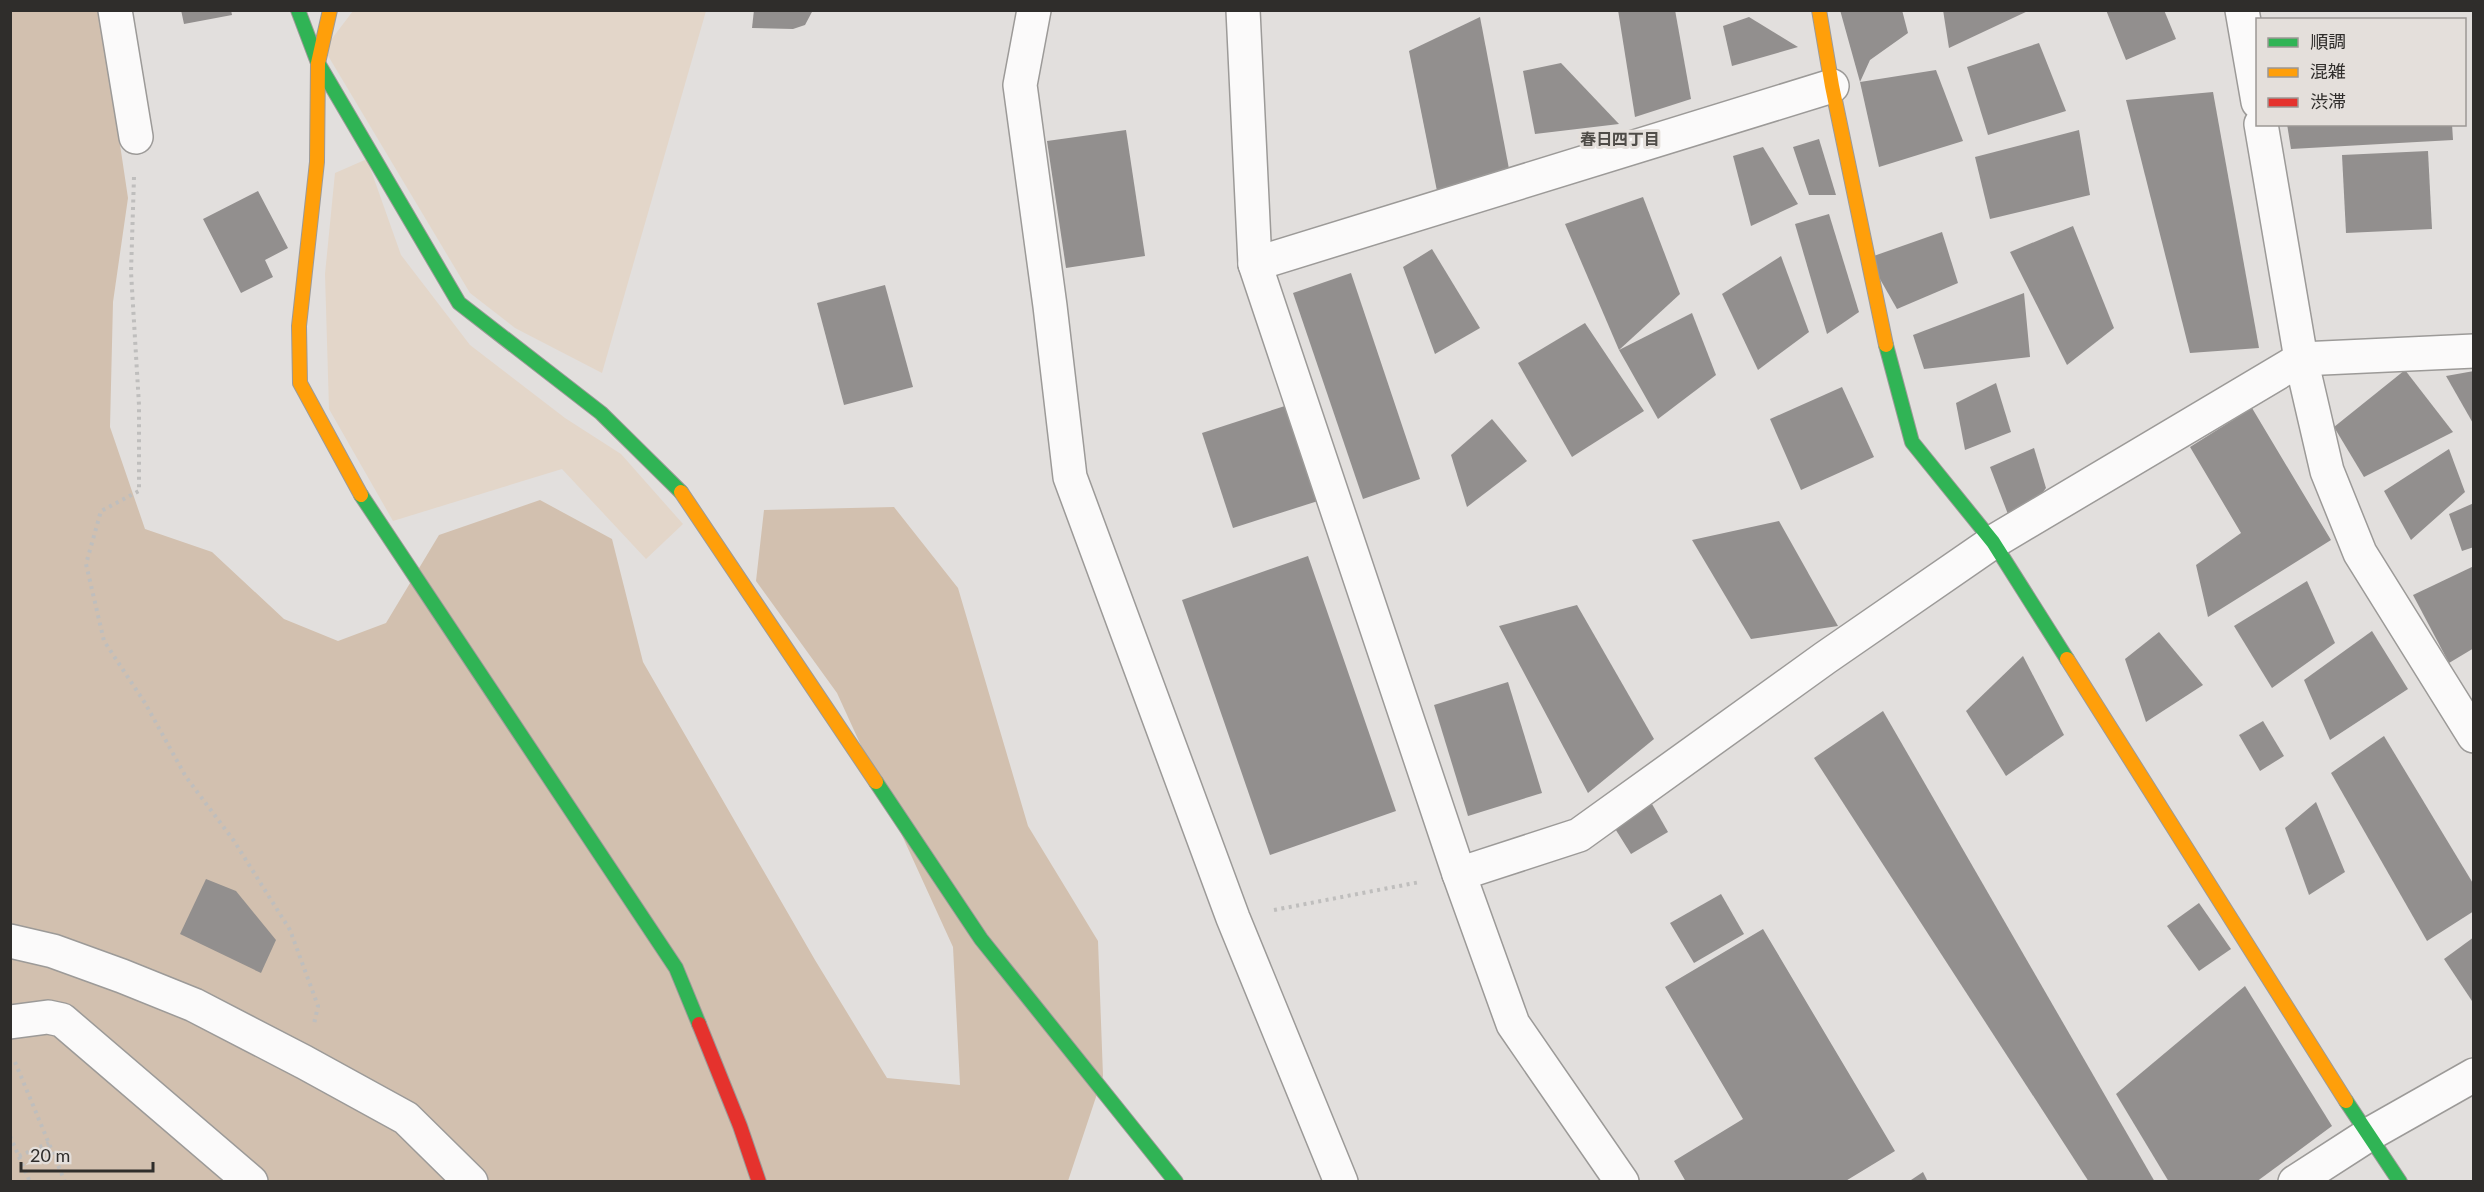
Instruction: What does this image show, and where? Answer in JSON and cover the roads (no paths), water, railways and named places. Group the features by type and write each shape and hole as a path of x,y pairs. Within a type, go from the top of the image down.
{"street":[{"path":"115,10 136,137"},
{"path":"298,10 318,63 459,303 601,413 681,492 981,939 1176,1182"},
{"path":"330,10 318,63 317,162 299,326 300,383 370,512 676,968 740,1126 759,1182"},
{"path":"1034,10 1020,85 1071,477 1233,918 1341,1182"},
{"path":"1243,10 1255,264 1459,874 1513,1024 1622,1182"},
{"path":"1819,10 1832,86 1886,345 1912,442 1994,542 2368,1135 2400,1182"},
{"path":"2242,10 2256,90"},
{"path":"1255,264 1832,86"},
{"path":"2261,126 2301,359 2327,471 2360,554 2474,736"},
{"path":"1459,874 1579,835 1825,658 1994,542 2301,359 2474,351"},
{"path":"10,941 53,951 194,1005 304,1062 406,1118 471,1182"},
{"path":"10,1022 48,1017 62,1020 251,1182"},
{"path":"2295,1182 2368,1135 2474,1075"}],"district":[{"name":"春日四丁目","path":"1620,138"}]}
